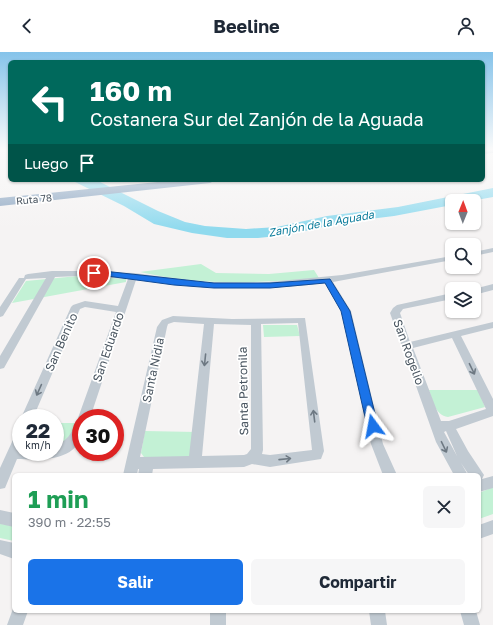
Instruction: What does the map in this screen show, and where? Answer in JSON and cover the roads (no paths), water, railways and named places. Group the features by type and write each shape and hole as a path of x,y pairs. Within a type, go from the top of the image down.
{"highway":[{"name":"Ruta 78","path":"125,187 158,182"},
{"name":"Ruta 78","path":"0,198 186,182"},
{"name":"Ruta 78","path":"0,202 84,191"}],"street":[{"path":"481,253 493,250"},
{"path":"0,314 25,278 52,274 94,273 134,276 174,282 232,286 270,285 328,281 445,259"},
{"path":"0,365 52,274"},
{"name":"San Eduardo","path":"87,409 134,276"},
{"path":"328,281 346,311 376,440 389,473"},
{"path":"481,291 493,288"},
{"name":"San Rogelio","path":"445,298 400,308 396,310 395,313 407,346 442,426 476,473"},
{"name":"San Benito","path":"31,409 76,307 85,304 121,310"},
{"name":"Santa Nidia","path":"173,319 256,322 302,320 318,451 317,454 315,456 270,461 252,458 244,461 195,463 146,469 132,469 162,325 167,321 173,319"},
{"path":"195,463 209,321"},
{"name":"Santa Petronila","path":"252,458 257,450 256,322"},
{"path":"407,346 493,325"},
{"path":"442,426 493,411 455,334"},
{"name":"San Rogelio","path":"442,426 445,449 460,473"},
{"path":"0,483 12,455"},
{"path":"0,517 12,520"},
{"path":"481,531 493,527"},
{"path":"0,547 12,550"},
{"path":"16,625 19,613"},
{"path":"218,613 218,625"},
{"path":"377,613 379,625"},
{"path":"469,613 472,625"}],"water":[{"name":"Zanjón de la Aguada","path":"75,182 100,182 158,211 185,222 205,226 246,229 277,227 327,216 398,207 445,198 445,206 394,216 345,222 287,235 258,238 227,238 192,233 154,224 124,206"},
{"path":"493,188 493,197 481,199 481,194 463,194"}]}
